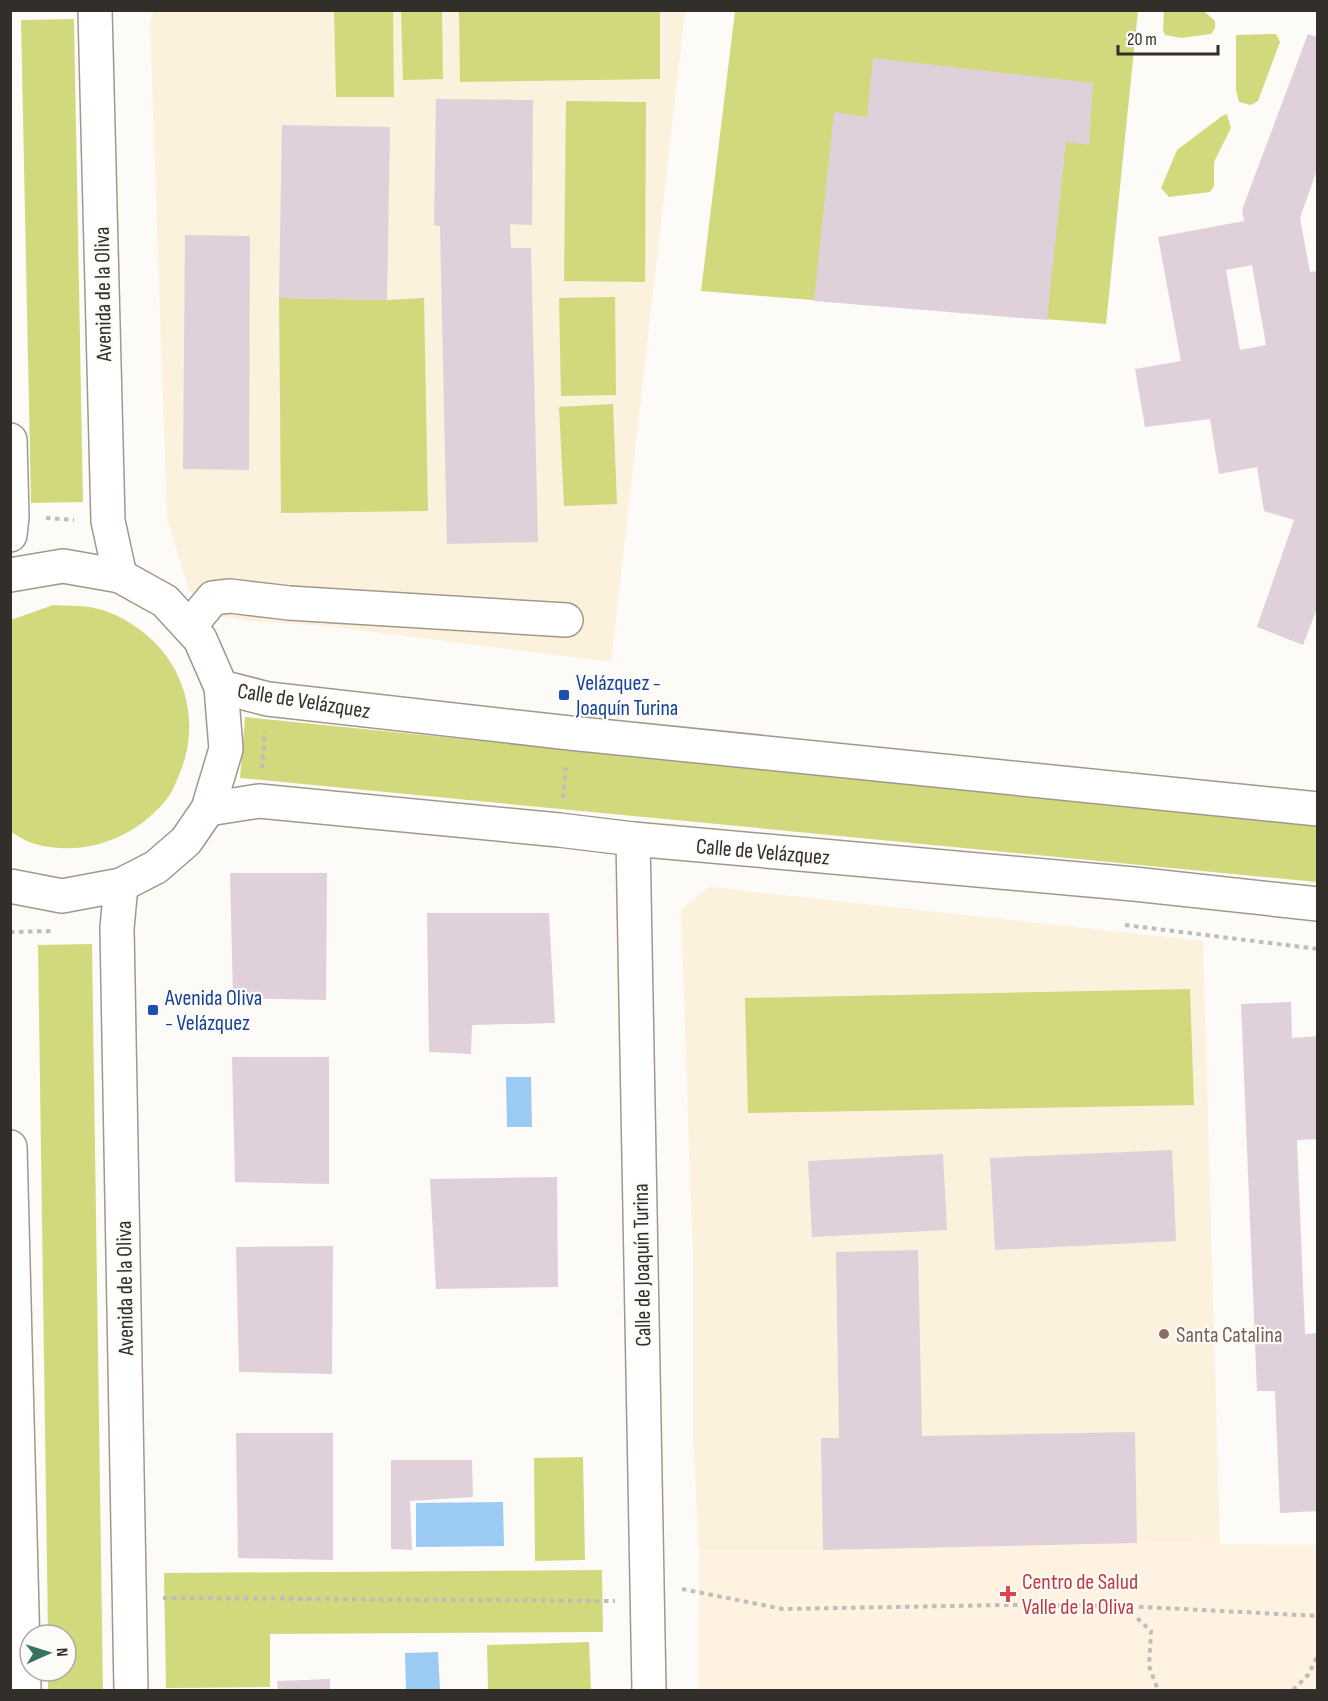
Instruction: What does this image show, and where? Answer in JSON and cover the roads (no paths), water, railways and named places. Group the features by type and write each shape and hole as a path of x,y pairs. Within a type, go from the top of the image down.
{"street":[{"name":"Avenida de la Oliva","path":"95,10 108,521 120,576"},
{"path":"10,440 11,526"},
{"path":"10,575 63,566 120,576 165,601 200,639 221,687 226,749 208,809 186,841 156,867 121,885 62,896 10,886"},
{"path":"189,627 213,598 230,596 289,603 566,620"},
{"name":"Calle de Velázquez","path":"221,687 268,699 570,733 1317,809"},
{"name":"Calle de Velázquez","path":"208,809 259,801 633,839 1134,884 1317,904"},
{"name":"Calle de Joaquín Turina","path":"633,839 649,1690"},
{"name":"Avenida de la Oliva","path":"121,885 117,928 131,1690"},
{"path":"10,1147 24,1690"}],"water":[{"path":"506,1077 531,1077 532,1127 507,1127"},
{"path":"503,1502 504,1546 416,1547 416,1503"},
{"path":"438,1652 440,1690 406,1690 405,1653"}],"place":[{"name":"Velázquez - Joaquín Turina","path":"564,695"},
{"name":"Avenida Oliva - Velázquez","path":"153,1010"},
{"name":"Santa Catalina","path":"1164,1334"},
{"name":"Centro de Salud Valle de la Oliva","path":"1008,1594"}]}
